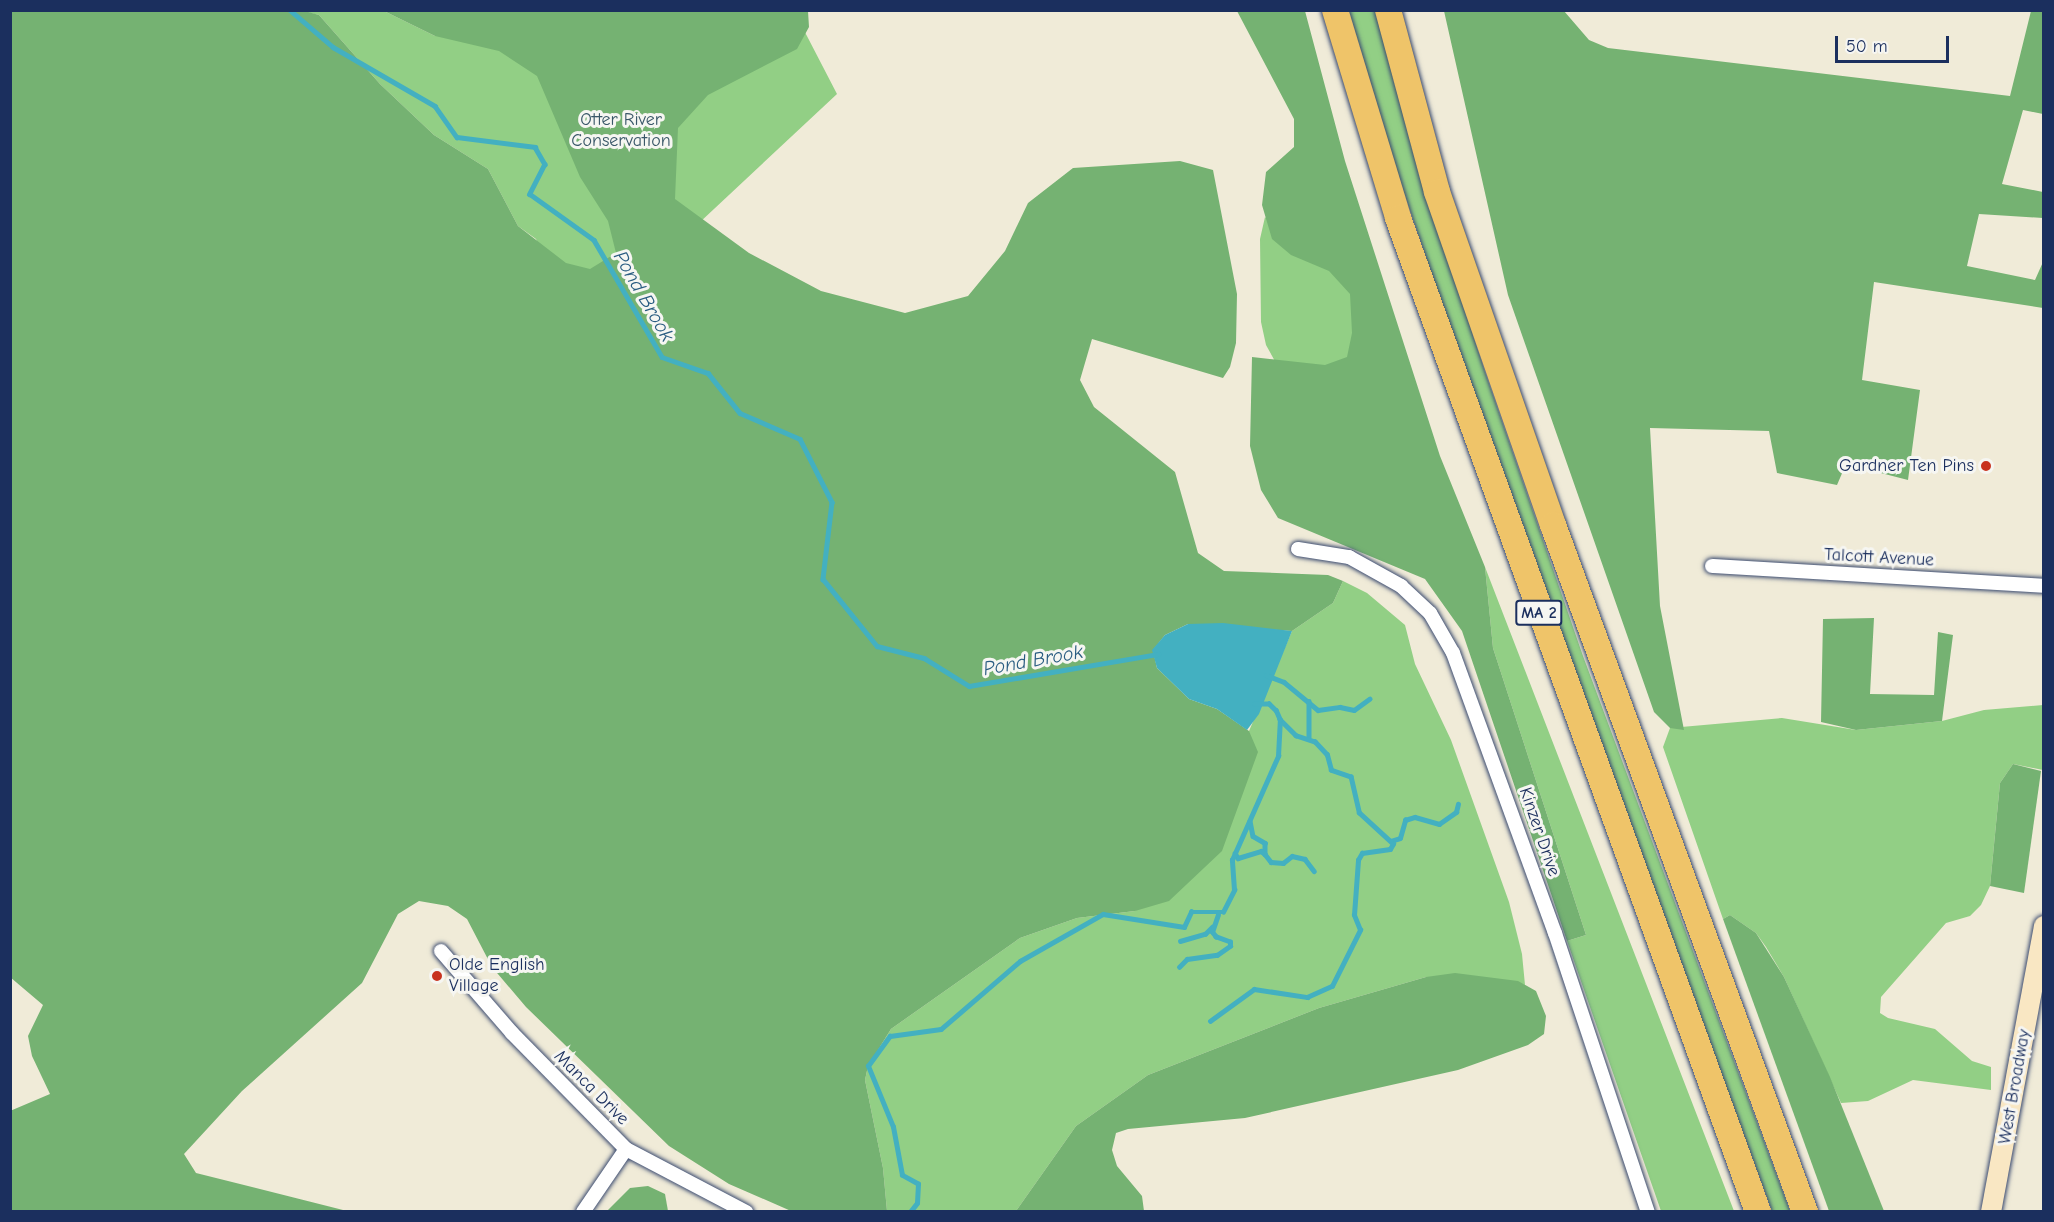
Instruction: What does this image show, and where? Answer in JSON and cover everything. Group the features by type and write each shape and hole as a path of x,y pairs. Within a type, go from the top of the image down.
{"highway":[{"name":"MA 2","path":"1335,10 1398,218 1758,1212"},
{"name":"MA 2","path":"1388,10 1437,192 1557,536 1804,1212"}],"main road":[{"name":"West Broadway","path":"1991,1212 2043,926"}],"street":[{"name":"Kinzer Drive","path":"1298,549 1349,557 1401,586 1430,613 1453,653 1551,922 1648,1212"},
{"name":"Talcott Avenue","path":"1712,566 2043,586"},
{"name":"Manca Drive","path":"441,951 499,1019 626,1149 746,1212"},
{"path":"583,1212 626,1149"}],"green space":[{"path":"301,10 319,15 380,84 434,135 488,169 518,226 566,263 590,269 616,253 608,221 580,177 537,76 499,51 435,36 384,11 808,11 809,27 797,49 708,95 678,128 675,199 749,253 821,291 905,313 968,296 1005,251 1028,203 1073,168 1180,161 1213,170 1237,294 1236,343 1230,367 1223,378 1092,339 1080,380 1094,407 1175,472 1198,553 1224,571 1328,575 1343,581 1333,603 1292,631 1188,624 1165,635 1153,650 1157,668 1189,699 1217,709 1249,731 1258,752 1222,851 1169,901 1135,911 1077,918 1020,938 891,1029 868,1066 865,1080 883,1168 887,1211 791,1211 729,1184 669,1146 526,1007 492,967 467,919 448,906 419,901 398,914 362,983 242,1091 184,1154 196,1173 347,1211 11,1211 10,1111 50,1094 32,1056 28,1036 43,1005 10,977 11,11"},
{"name":"Otter River Conservation","path":"301,11 384,11 435,36 794,11 837,94 576,338 536,239 518,226 488,169 434,135 380,84 319,15"},
{"path":"1237,11 1305,11 1345,161 1440,456 1485,567 1493,648 1586,935 1567,941 1462,631 1425,579 1278,518 1261,490 1250,446 1252,357 1325,365 1347,357 1352,333 1350,294 1329,271 1291,255 1272,239 1262,205 1266,172 1294,147 1294,119"},
{"path":"1349,11 1376,11 1415,157 1485,372 1583,656 1790,1211 1772,1211 1515,517 1400,181"},
{"path":"1444,11 1564,11 1589,40 1608,48 2010,96 2031,11 2043,11 2043,114 2023,110 2002,184 2043,192 2043,218 1979,214 1967,266 2035,280 2043,262 2043,308 1874,282 1862,380 1920,390 1908,480 1846,464 1837,485 1777,473 1769,431 1650,428 1660,606 1684,730 1670,728 1654,712 1508,295"},
{"path":"1265,217 1278,231 1357,259 1366,380 1287,383 1266,345 1261,322 1260,239"},
{"path":"1485,567 1734,1211 1661,1211 1567,941 1586,935 1493,648"},
{"path":"1343,581 1367,593 1405,625 1415,664 1451,740 1509,902 1522,954 1525,985 1488,978 1426,977 1319,1008 1148,1075 1076,1126 1016,1211 887,1211 883,1168 865,1080 868,1066 891,1029 1020,938 1077,918 1135,911 1249,731 1292,631 1333,603"},
{"path":"1874,618 1870,694 1934,695 1938,632 1953,635 1942,721 1856,730 1821,722 1823,619"},
{"path":"2043,705 2043,770 2013,764 2000,783 1990,886 1981,905 1970,916 1946,923 1881,997 1880,1013 1888,1018 1935,1029 1972,1061 1991,1067 1991,1090 1913,1080 1868,1101 1841,1103 1784,977 1766,947 1756,933 1730,915 1723,919 1663,747 1670,728 1782,718 1856,730 1942,721 1984,710"},
{"path":"2013,764 2041,771 2024,893 1990,886 2000,783"},
{"path":"1730,915 1756,933 1784,977 1830,1077 1884,1211 1829,1211 1723,919"},
{"path":"1455,973 1518,981 1536,991 1546,1016 1544,1034 1528,1045 1458,1070 1245,1118 1128,1129 1116,1133 1112,1150 1117,1166 1142,1196 1144,1211 1016,1211 1076,1126 1148,1075 1319,1008 1426,977"},
{"path":"648,1186 665,1194 668,1211 607,1211 630,1188"}],"water":[{"path":"1223,623 1292,631 1259,714 1247,730 1217,709 1189,699 1157,668 1152,650 1165,635 1188,624"}],"waterway":[{"name":"Pond Brook","path":"290,10 333,47 435,106 457,137 535,147 545,164 530,194 594,240 662,357 708,373 740,413 800,439 832,502 823,579 877,646 924,658 969,686 1158,654"},
{"path":"1266,675 1284,682 1318,710 1340,707 1354,710 1369,699"},
{"path":"1309,701 1309,737"},
{"name":"Pond Brook","path":"910,1212 917,1203 918,1184 902,1175 893,1127 868,1066 890,1036 941,1029 1020,961 1103,914 1184,927 1191,912 1223,912 1234,890 1232,860 1278,756 1280,720 1276,711 1269,704 1255,704"},
{"path":"1210,1021 1254,989 1307,997 1332,986 1360,930 1354,915 1358,860 1362,853 1390,849 1393,844 1359,813 1351,777 1331,770 1327,755 1315,742 1296,736 1280,720"},
{"path":"1391,841 1400,838 1405,820 1415,817 1439,824 1456,812 1458,804"},
{"path":"1250,821 1253,836 1265,843 1265,854 1271,862 1283,863 1292,856 1305,859 1314,871"},
{"path":"1235,853 1238,858 1261,851 1265,854"},
{"path":"1179,967 1187,959 1217,955 1230,946 1230,942 1216,937 1212,932 1218,915"},
{"path":"1180,941 1205,934 1212,927"}],"place":[{"name":"Gardner Ten Pins","path":"1986,466"},
{"name":"Olde English Village","path":"437,976"}]}
